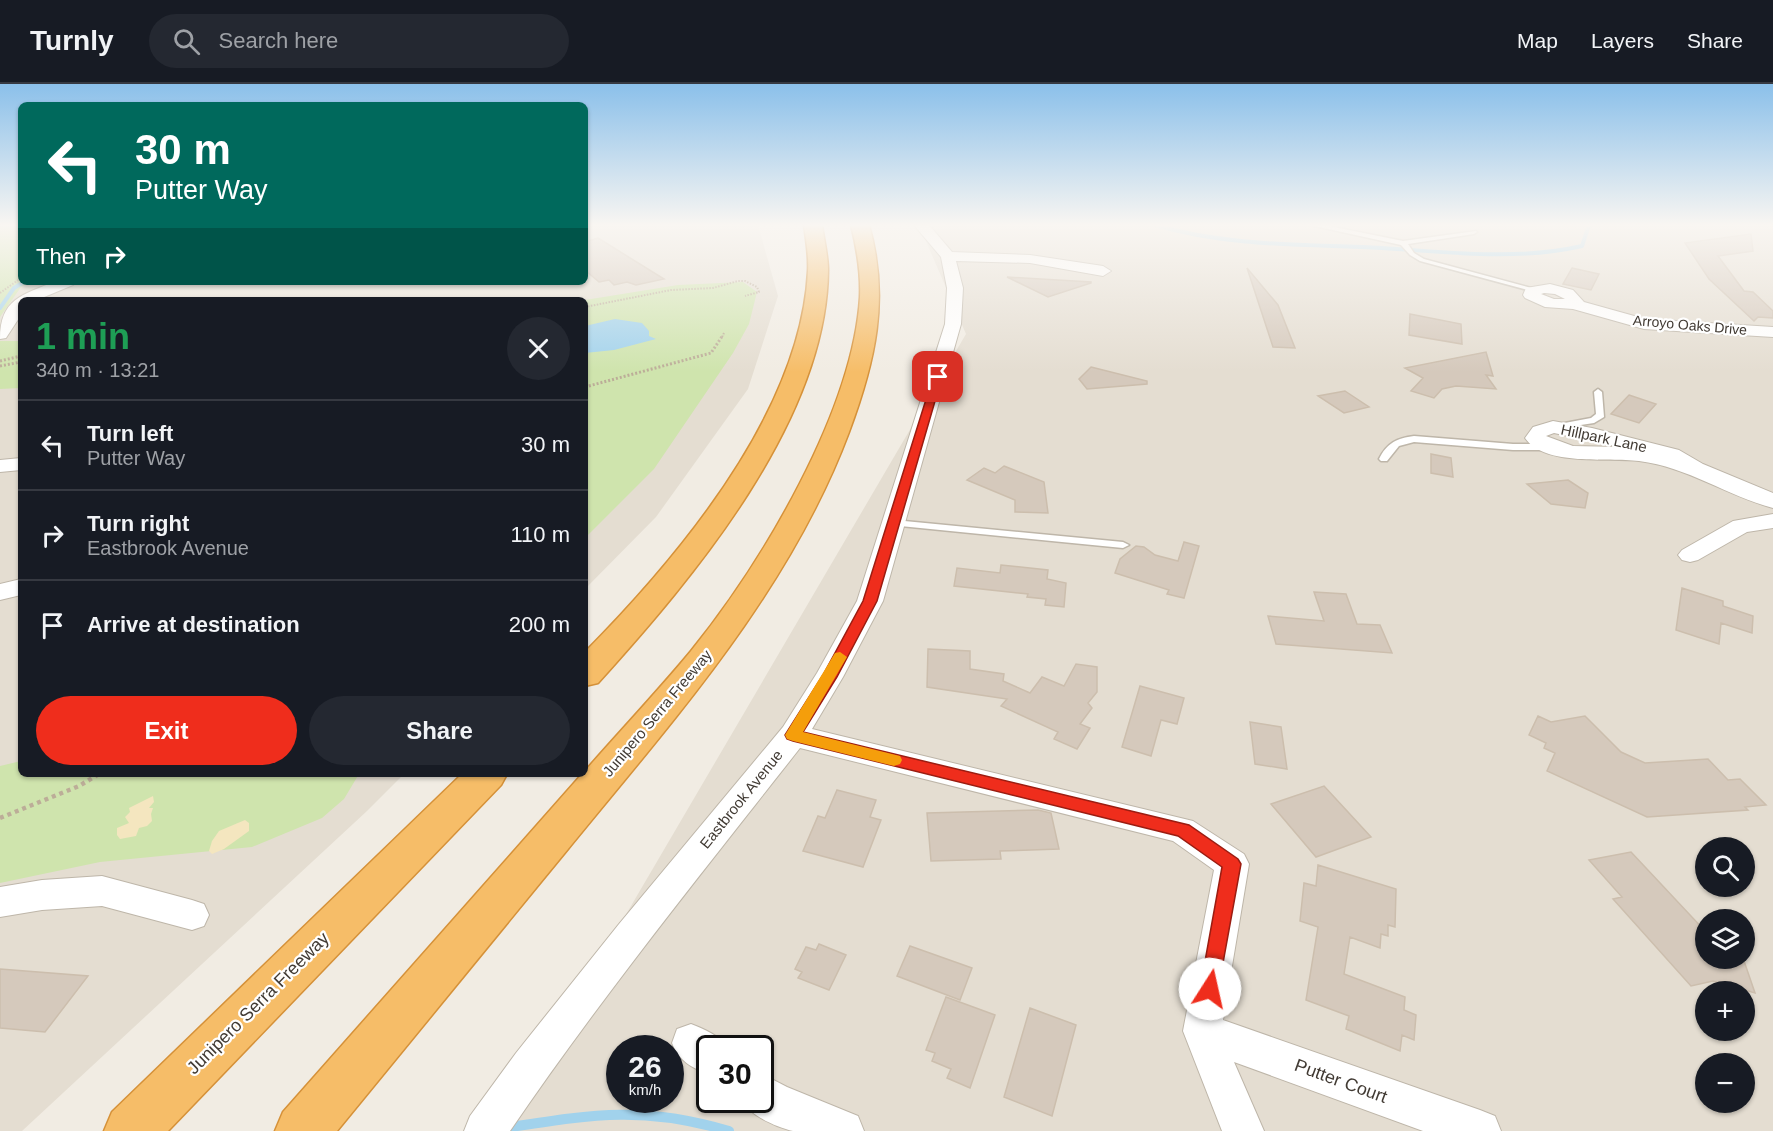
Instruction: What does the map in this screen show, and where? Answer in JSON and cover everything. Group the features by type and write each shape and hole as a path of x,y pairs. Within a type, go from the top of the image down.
{"highway":[{"path":"588,671 676,574 712,524 766,437 792,383 808,338 817,301 819,274"},
{"name":"Junipero Serra Freeway","path":"302,1131 703,660 750,596 787,537 815,486 853,389 865,342 871,303 870,274"},
{"name":"Junipero Serra Freeway","path":"131,1131 484,777"}],"street":[{"name":"Eastbrook Avenue","path":"485,1131 530,1067 632,935 793,735 829,677 870,601 894,523 953,324 955,288 952,274"},
{"path":"26,297 38,285"},
{"path":"32,297 61,285"},
{"name":"Arroyo Oaks Drive","path":"1535,290 1550,289 1563,292 1578,301 1574,304 1644,324 1773,332"},
{"path":"0,333 18,307"},
{"name":"Hillpark Lane","path":"1550,437 1630,442 1672,454 1696,468 1773,501"},
{"path":"0,466 18,464"},
{"path":"1690,555 1741,526 1773,521"},
{"path":"0,592 18,588"},
{"path":"793,735 1182,830 1232,864 1202,1031 1243,1131"},
{"path":"0,902 42,895 102,891 192,915"},
{"name":"Putter Court","path":"1202,1031 1480,1131"},
{"path":"774,1102 843,1131"}],"lane":[{"path":"1474,274 1535,290"},
{"path":"1384,459 1390,446 1398,441 1414,439 1513,447 1550,437 1601,416 1598,392"},
{"path":"894,523 1123,545"}],"path":[{"path":"0,293 18,280"},
{"path":"588,306 671,290 712,288 742,280 757,287 759,292 745,296"},
{"path":"588,386 711,353 724,333"},
{"path":"0,361 18,357"},
{"path":"0,366 18,363"},
{"path":"0,818 79,786 94,777"}],"shaded area":[{"path":"0,274 18,274 18,285 588,285 588,274 772,274 778,296 748,389 656,517 588,586 588,297 18,297 18,777 401,777 22,1131 0,1131"},
{"path":"940,274 1773,274 1773,1131 494,1131 556,1034 966,334"}],"green space":[{"path":"0,274 18,274 18,285 24,285 0,317"},
{"path":"743,282 757,292 749,324 733,353 654,469 588,535 588,300 678,285"},
{"path":"0,341 18,341 18,388 0,389"},
{"path":"18,762 18,777 357,777 344,799 322,818 252,847 100,862 0,883 0,766"}],"sand":[{"path":"153,796 154,802 149,808 153,808 152,821 147,826 139,828 136,836 120,839 117,835 117,828 129,823 125,817 130,812 129,808"},
{"path":"245,820 249,823 249,831 224,849 212,854 209,851 219,831"}],"water":[{"path":"615,319 642,323 649,331 649,336 656,339 614,350 588,353 588,325"}],"building":[{"path":"590,274 656,274 664,279 636,285 627,282 614,285 609,280 599,282"},
{"path":"1249,274 1252,274 1278,305 1295,348 1273,347"},
{"path":"1569,274 1599,274 1591,290 1563,284"},
{"path":"1706,274 1731,274 1744,291 1753,292 1773,311 1773,318 1758,317 1754,321"},
{"path":"1007,277 1091,282 1091,283 1048,297"},
{"path":"1410,314 1461,324 1462,344 1409,335"},
{"path":"1486,352 1493,376 1486,375 1496,389 1456,386 1442,389 1434,398 1411,391 1423,378 1405,368"},
{"path":"1091,367 1147,381 1147,384 1087,389 1079,379"},
{"path":"1345,391 1369,407 1344,413 1318,396"},
{"path":"1629,395 1656,404 1639,423 1611,414"},
{"path":"1431,454 1451,458 1453,477 1431,473"},
{"path":"1004,466 1044,482 1048,513 1015,512 1015,500 967,480 984,468 995,473"},
{"path":"1568,480 1588,493 1585,508 1551,504 1527,484"},
{"path":"1184,542 1199,546 1184,598 1167,594 1169,590 1115,573 1120,559 1136,546 1144,547 1155,555 1178,561"},
{"path":"1001,565 1048,570 1047,579 1066,583 1064,607 1045,605 1046,599 1027,597 1028,594 954,586 957,568 1000,573"},
{"path":"1682,588 1723,601 1723,606 1753,616 1752,633 1721,623 1719,644 1676,630"},
{"path":"1314,592 1346,594 1357,624 1380,625 1392,653 1276,644 1268,616 1324,621"},
{"path":"928,649 970,651 970,669 1004,674 1003,681 1030,693 1042,677 1064,686 1076,664 1097,667 1097,692 1088,703 1092,708 1080,724 1090,728 1077,749 1054,739 1058,732 1001,706 1007,699 927,687"},
{"path":"1140,686 1184,698 1177,724 1161,720 1151,756 1122,747"},
{"path":"1538,716 1551,722 1585,716 1621,752 1645,763 1708,759 1728,780 1740,779 1766,805 1745,807 1748,810 1647,817 1547,771 1555,753 1544,748 1546,743 1529,735"},
{"path":"1250,722 1281,727 1287,769 1255,764"},
{"path":"1324,786 1371,837 1316,857 1271,804"},
{"path":"837,790 876,800 870,817 881,820 863,867 803,851 818,816 825,818"},
{"path":"1038,810 1051,813 1059,849 1000,851 1001,859 931,861 927,813"},
{"path":"1631,852 1695,920 1695,969 1747,969 1751,981 1695,981 1695,985 1691,986 1613,899 1622,897 1589,860"},
{"path":"1318,865 1396,889 1395,927 1388,925 1388,936 1381,934 1380,948 1350,937 1344,974 1405,997 1404,1010 1416,1015 1414,1040 1402,1035 1400,1051 1346,1029 1349,1016 1306,1000 1318,927 1300,921 1304,883 1316,886"},
{"path":"819,944 846,955 829,990 798,978 802,972 795,969 806,947 816,950"},
{"path":"910,946 972,968 960,1000 897,976"},
{"path":"0,969 88,976 45,1032 0,1028"},
{"path":"946,997 995,1015 970,1088 947,1078 951,1069 932,1061 935,1053 926,1050"},
{"path":"1030,1008 1076,1025 1052,1116 1004,1097"}],"waterway":[{"path":"0,308 14,288 19,285"},
{"path":"511,1127 595,1116 645,1115 699,1123 729,1131"}],"slow traffic":[{"path":"840,657 793,735 894,760"}],"route":[{"path":"938,377 870,601 829,677 793,735 1182,830 1232,864 1210,989"}]}
